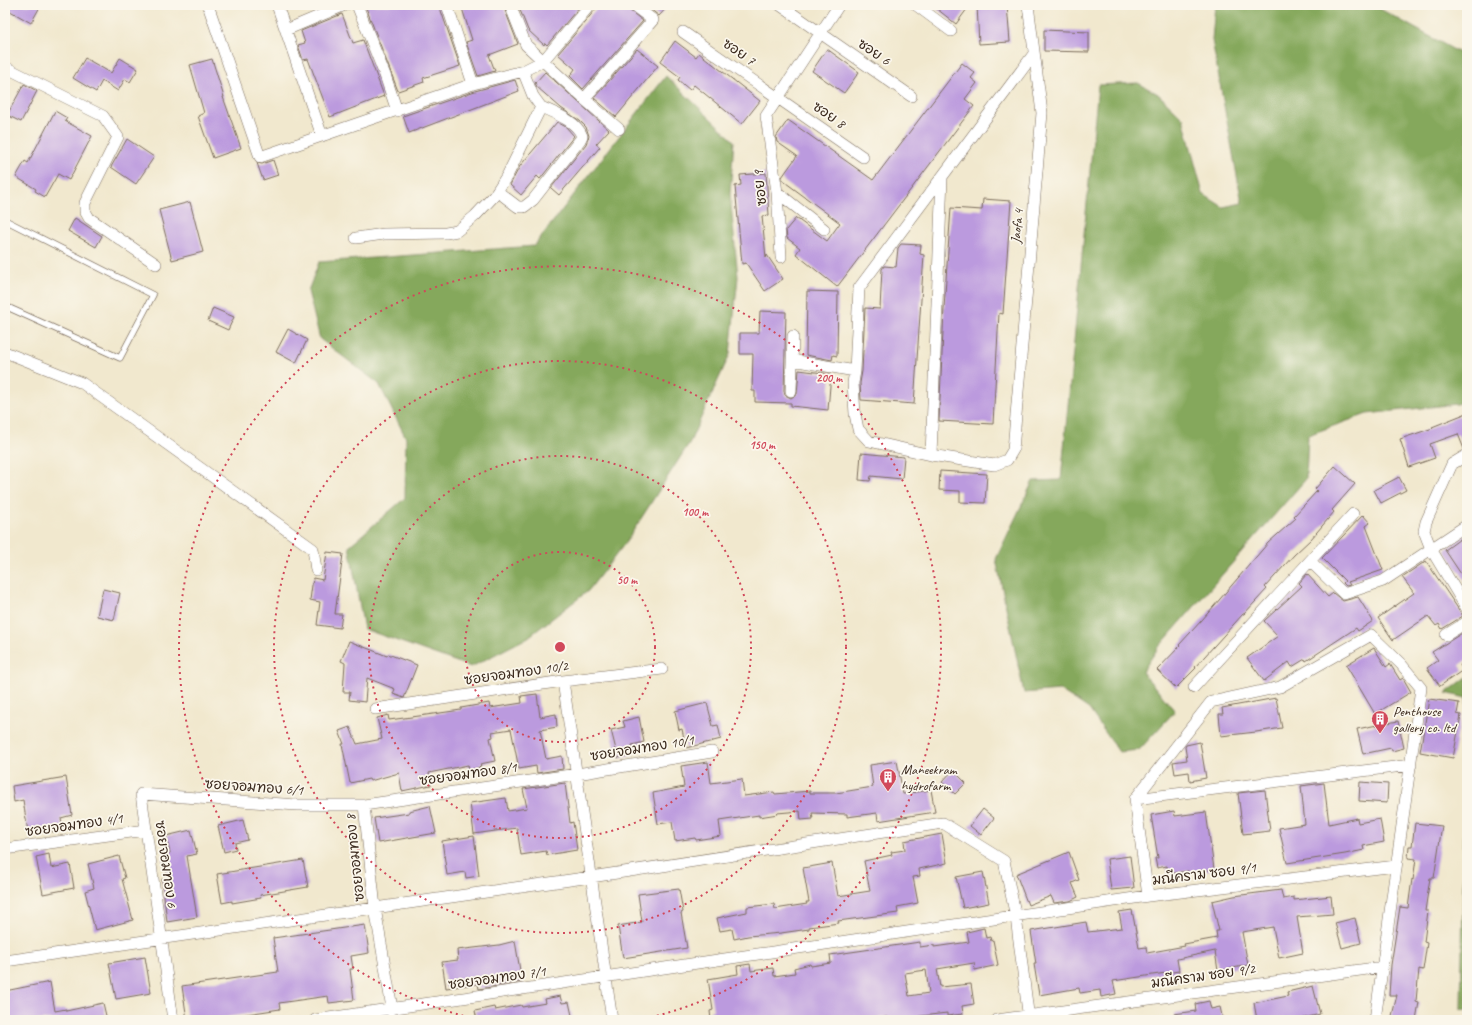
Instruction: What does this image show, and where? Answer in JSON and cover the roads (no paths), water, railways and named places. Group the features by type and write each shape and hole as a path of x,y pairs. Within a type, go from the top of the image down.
{"street":[{"path":"208,5 260,158 472,84 523,70 543,61 590,5"},
{"path":"277,5 322,136"},
{"path":"286,30 345,5"},
{"path":"357,5 385,75 397,111"},
{"path":"447,5 472,84"},
{"path":"510,5 526,44 619,130"},
{"path":"584,99 653,20 633,5"},
{"name":"ซอย 6","path":"780,5 911,96"},
{"path":"778,98 839,5"},
{"path":"916,5 951,31"},
{"name":"Jaofa 4","path":"931,455 994,465 1006,460 1013,450 1042,113 1033,55 1028,5"},
{"name":"ซอย 7","path":"683,32 778,98"},
{"path":"942,177 931,455 869,441 858,429 855,414 853,383 855,371 859,288 1033,55"},
{"path":"5,67 103,116 118,136 85,203 85,211 89,218 156,264"},
{"path":"497,191 511,203 518,207 524,207 534,200 582,136 580,131 565,118 541,107 533,96 523,70"},
{"name":"ซอย 9","path":"778,98 766,116 777,192 781,257"},
{"name":"ซอย 8","path":"778,98 863,157"},
{"path":"356,238 384,234 446,233 457,231 475,216 497,191 508,174 541,107"},
{"path":"777,192 824,229"},
{"path":"791,391 793,336"},
{"path":"5,352 82,383 313,549 316,570"},
{"path":"792,360 855,371"},
{"path":"1467,455 1452,464 1426,522 1424,531 1431,550 1467,609"},
{"path":"1194,687 1353,514"},
{"path":"1310,561 1344,594 1383,582 1467,525"},
{"path":"1446,635 1467,622"},
{"path":"1148,896 1135,799 1211,702 1280,687 1371,635 1401,664 1421,688 1375,1020"},
{"name":"ซอยจอมทอง 10/2","path":"375,709 564,681 662,669"},
{"path":"564,681 612,1020"},
{"name":"ซอยจอมทอง 10/1","path":"577,774 712,752"},
{"path":"1135,799 1411,765"},
{"name":"ซอยจอมทอง 8/1","path":"364,805 577,774"},
{"name":"ซอยจอมทอง 6/1","path":"141,794 297,805 364,805"},
{"name":"ซอยจอมทอง 6","path":"141,794 173,1020"},
{"name":"ซอยจอมทอง 8","path":"364,805 375,908 394,1020"},
{"path":"5,961 591,877 943,823 1004,861 1016,917 1029,1018"},
{"name":"ซอยจอมทอง 4/1","path":"5,849 146,830"},
{"name":"มณีคราม ซอย 9/1","path":"605,977 1016,917 1148,896 1396,866"},
{"name":"มณีคราม ซอย 9/2","path":"997,1020 1029,1018 1382,967"},
{"name":"ซอยจอมทอง 7/1","path":"315,1020 605,977"}],"lane":[{"path":"5,220 153,294 120,358 5,306"}],"place":[{"name":"Penthouse gallery co. ltd","path":"1380,734"},
{"name":"Maneekram hydrofarm","path":"888,792"}]}
